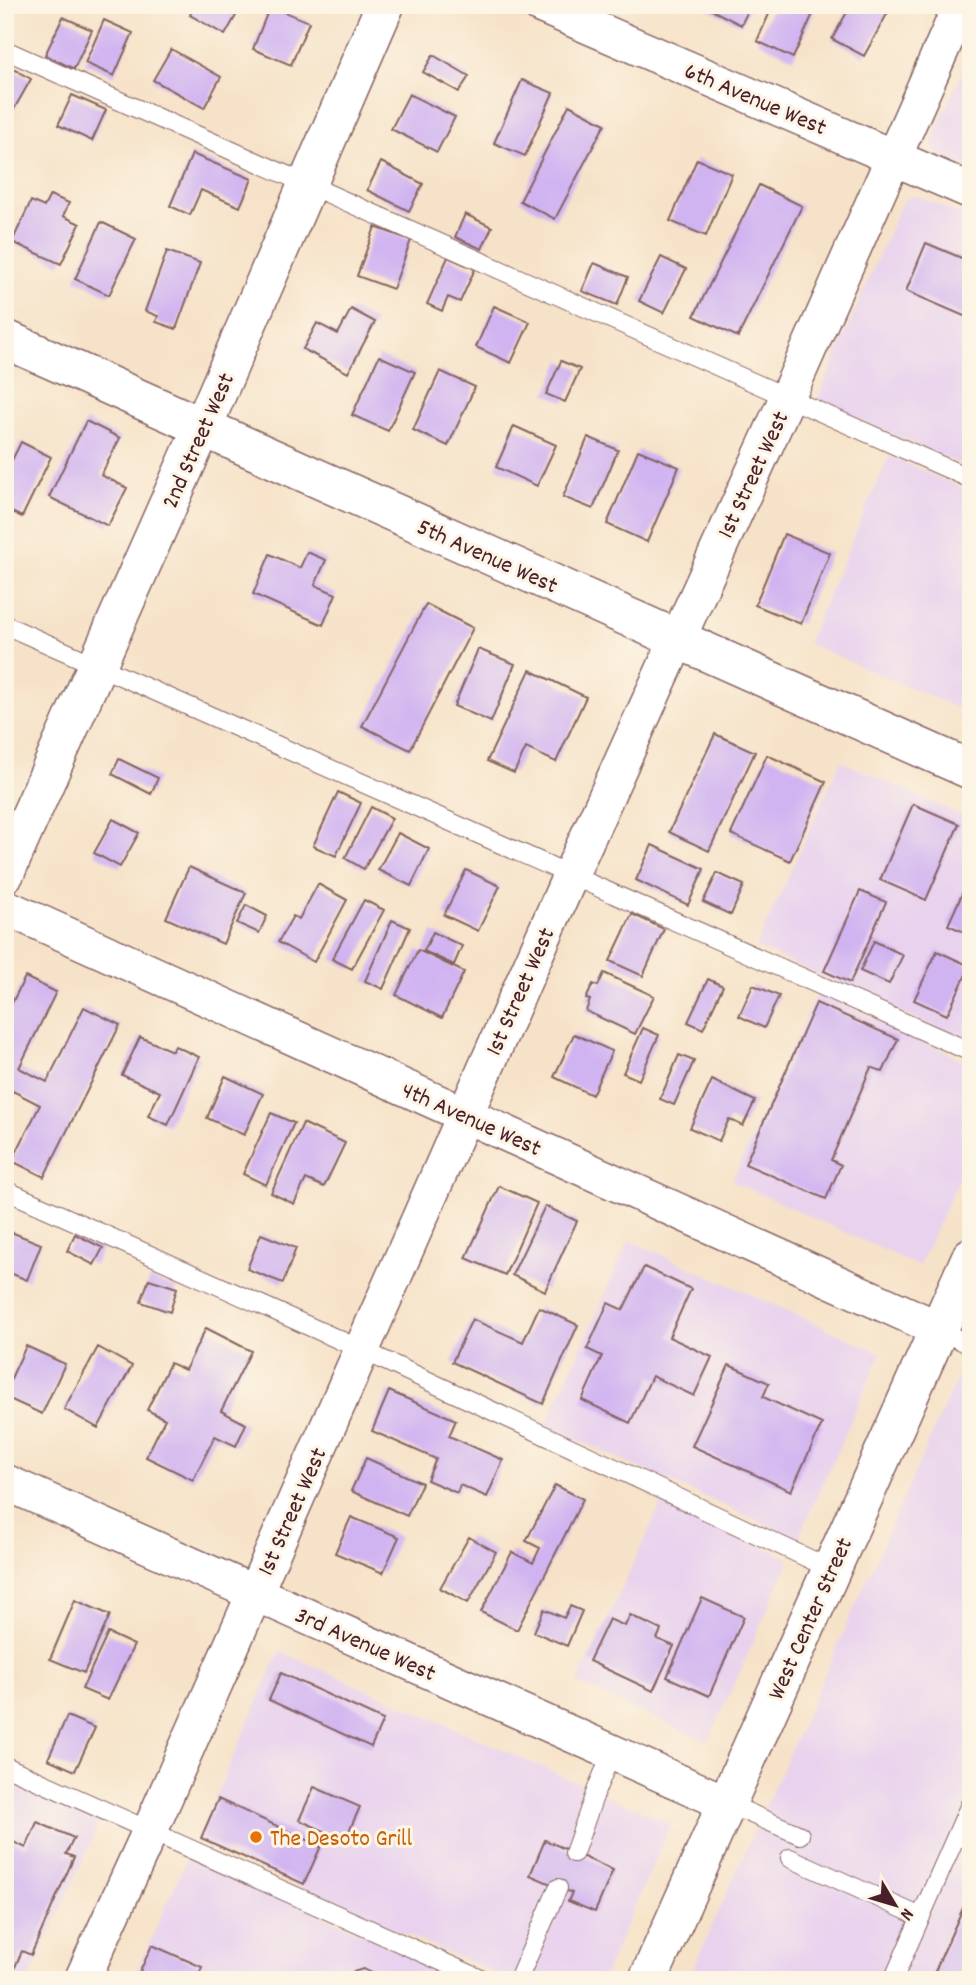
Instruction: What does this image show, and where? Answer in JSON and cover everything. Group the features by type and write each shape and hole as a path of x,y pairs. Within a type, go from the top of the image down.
{"street":[{"name":"2nd Street West","path":"5,873 204,426 385,5"},
{"name":"6th Avenue West","path":"540,5 971,191"},
{"name":"1st Street West","path":"82,1980 255,1594 571,874 787,398 961,5"},
{"name":"5th Avenue West","path":"5,339 971,770"},
{"name":"4th Avenue West","path":"5,907 955,1337"},
{"name":"West Center Street","path":"648,1980 831,1569 955,1337 971,1257"},
{"name":"3rd Avenue West","path":"5,1482 726,1803"}],"lane":[{"path":"5,50 971,479"},
{"path":"5,625 971,1052"},
{"path":"5,1190 362,1350 831,1569"},
{"path":"574,1853 612,1752"},
{"path":"5,1766 483,1980"},
{"path":"893,1980 971,1802"},
{"path":"726,1803 800,1835"},
{"path":"790,1858 921,1917"},
{"path":"518,1980 558,1888"}],"shaded area":[{"path":"971,53 971,169 937,154 932,146 933,136"},
{"path":"916,195 971,219 971,469 817,401 902,201"},
{"path":"889,456 971,492 971,714 807,643"},
{"path":"841,761 971,820 971,1044 756,947"},
{"path":"817,993 971,1063 971,1152 919,1266 732,1181"},
{"path":"629,1240 881,1353 798,1539 546,1426"},
{"path":"971,1347 971,1980 688,1980 750,1841"},
{"path":"663,1500 790,1559 708,1742 577,1684"},
{"path":"280,1651 671,1824 602,1980 509,1980 196,1841"},
{"path":"5,1769 104,1813 29,1980 5,1980"},
{"path":"188,1856 469,1980 133,1980"}],"building":[{"path":"195,5 242,5 225,35 190,15"},
{"path":"702,5 751,5 741,25"},
{"path":"773,5 817,5 793,58 757,41"},
{"path":"851,5 892,5 864,56 832,39"},
{"path":"270,6 309,22 291,65 253,49"},
{"path":"63,17 92,30 74,69 45,55"},
{"path":"104,20 133,33 114,76 85,63"},
{"path":"171,49 221,77 204,108 153,80"},
{"path":"433,55 469,76 459,92 423,72"},
{"path":"5,64 31,79 9,118 5,116"},
{"path":"522,80 553,93 525,156 494,143"},
{"path":"409,94 455,117 437,152 391,129"},
{"path":"72,95 106,110 92,141 58,125"},
{"path":"569,105 605,124 555,219 520,201"},
{"path":"192,154 252,179 240,207 201,190 190,215 170,206"},
{"path":"697,159 732,174 706,236 670,221"},
{"path":"381,162 423,184 409,211 367,190"},
{"path":"759,185 802,206 738,337 694,316"},
{"path":"50,195 69,203 63,216 80,224 61,264 12,242 31,201 44,207"},
{"path":"465,214 492,227 482,249 455,237"},
{"path":"101,222 136,239 109,295 75,279"},
{"path":"375,227 411,240 393,289 357,276"},
{"path":"926,243 971,262 971,319 906,291"},
{"path":"167,251 200,263 176,329 156,322 158,316 145,311"},
{"path":"448,257 475,269 460,302 448,297 442,311 427,304"},
{"path":"661,257 686,269 664,313 639,301"},
{"path":"594,263 628,277 617,305 582,291"},
{"path":"494,306 530,322 511,363 476,347"},
{"path":"351,309 375,322 348,373 303,349 317,323 338,334"},
{"path":"379,356 415,372 388,431 352,415"},
{"path":"561,361 580,369 565,402 546,394"},
{"path":"440,371 475,387 448,446 413,430"},
{"path":"86,421 120,438 101,475 127,488 108,526 49,497"},
{"path":"514,426 556,445 537,486 496,467"},
{"path":"588,437 618,450 593,509 563,497"},
{"path":"21,442 51,457 22,517 5,509 5,474"},
{"path":"638,450 679,467 647,542 607,524"},
{"path":"784,534 830,553 801,624 755,605"},
{"path":"307,552 326,560 315,585 336,594 323,625 253,594 270,554 300,568"},
{"path":"426,604 473,628 410,750 362,726"},
{"path":"478,649 515,664 491,722 454,706"},
{"path":"530,670 586,697 556,762 526,748 514,773 487,761"},
{"path":"715,734 755,752 709,851 669,832"},
{"path":"767,755 826,782 790,861 731,834"},
{"path":"119,759 158,778 151,794 112,774"},
{"path":"338,792 361,803 336,856 313,846"},
{"path":"913,804 959,824 926,900 880,880"},
{"path":"371,807 392,818 364,869 345,858"},
{"path":"113,819 139,833 120,867 94,853"},
{"path":"398,833 429,849 411,886 378,870"},
{"path":"652,845 704,869 688,905 636,880"},
{"path":"189,867 246,893 223,944 166,918"},
{"path":"466,870 500,886 478,931 444,915"},
{"path":"717,873 744,885 731,915 703,902"},
{"path":"318,884 347,900 314,962 278,942 293,916 299,919"},
{"path":"966,885 971,888 971,935 948,925"},
{"path":"860,891 886,902 850,983 824,971"},
{"path":"364,900 384,910 352,969 332,959"},
{"path":"246,905 267,916 259,933 237,923"},
{"path":"632,914 664,929 643,976 610,961"},
{"path":"392,920 410,928 383,989 365,981"},
{"path":"433,932 462,946 454,965 424,951"},
{"path":"874,941 903,955 889,984 860,971"},
{"path":"418,950 464,972 442,1018 396,995"},
{"path":"937,951 970,966 947,1015 914,1000"},
{"path":"604,973 654,996 635,1034 586,1011 590,1000 586,999 593,984 598,986"},
{"path":"25,977 56,992 19,1068 47,1082 84,1007 120,1025 44,1177 12,1161 40,1105 13,1091 5,1108 5,1017"},
{"path":"708,979 723,986 703,1029 688,1022"},
{"path":"753,985 779,996 764,1028 739,1016"},
{"path":"816,1003 898,1039 883,1072 871,1067 831,1160 841,1165 826,1199 745,1164"},
{"path":"643,1028 659,1035 639,1080 623,1073"},
{"path":"574,1034 612,1051 592,1095 554,1077"},
{"path":"140,1037 172,1051 175,1046 199,1057 168,1125 148,1116 160,1092 122,1075"},
{"path":"679,1055 694,1061 674,1105 660,1099"},
{"path":"225,1076 263,1094 244,1135 207,1118"},
{"path":"712,1080 755,1101 743,1126 729,1119 719,1141 690,1128"},
{"path":"271,1113 294,1123 266,1185 243,1174"},
{"path":"303,1123 345,1143 324,1187 306,1179 294,1204 271,1193"},
{"path":"499,1186 537,1203 505,1275 466,1258"},
{"path":"545,1206 577,1221 545,1291 512,1275"},
{"path":"6,1230 41,1244 27,1280 5,1271"},
{"path":"75,1234 103,1248 94,1265 67,1251"},
{"path":"261,1234 296,1248 283,1283 247,1269"},
{"path":"644,1267 691,1289 669,1337 712,1357 694,1396 652,1376 630,1423 582,1400 602,1356 587,1349 608,1303 623,1310"},
{"path":"149,1279 177,1288 170,1312 141,1302"},
{"path":"539,1307 578,1325 543,1404 452,1362 472,1319 523,1342"},
{"path":"206,1328 251,1351 221,1411 246,1424 236,1446 215,1436 193,1480 146,1457 165,1419 147,1410 170,1363 185,1370"},
{"path":"26,1346 65,1364 42,1414 5,1397 5,1391"},
{"path":"98,1347 132,1366 98,1428 64,1409"},
{"path":"729,1365 769,1383 763,1397 822,1424 791,1491 692,1446"},
{"path":"389,1391 456,1420 449,1436 503,1460 487,1497 460,1485 457,1493 427,1480 436,1459 372,1431"},
{"path":"366,1458 422,1483 407,1516 351,1491"},
{"path":"555,1485 583,1499 517,1630 481,1612 512,1552 533,1563 540,1548 526,1541"},
{"path":"351,1517 399,1537 383,1573 335,1553"},
{"path":"469,1537 496,1552 468,1603 440,1588"},
{"path":"702,1598 744,1617 709,1696 667,1677"},
{"path":"75,1600 110,1615 84,1673 50,1659"},
{"path":"570,1606 582,1611 567,1646 534,1632 544,1609 564,1618"},
{"path":"630,1615 661,1630 657,1639 674,1646 653,1691 589,1661 609,1619 625,1626"},
{"path":"108,1633 134,1645 108,1700 82,1689"},
{"path":"281,1673 383,1720 371,1747 269,1700"},
{"path":"67,1716 95,1728 75,1771 48,1759"},
{"path":"314,1787 360,1807 345,1840 299,1820"},
{"path":"218,1799 321,1846 304,1884 201,1838"},
{"path":"37,1822 74,1838 66,1854 74,1857 31,1955 22,1951 15,1967 5,1962 5,1838 26,1848"},
{"path":"545,1840 613,1870 595,1912 568,1901 572,1893 530,1875"},
{"path":"971,1890 971,1980 931,1980"},
{"path":"152,1945 202,1967 197,1980 136,1980"},
{"path":"363,1969 387,1980 349,1980 353,1972"}],"place":[{"name":"The Desoto Grill","path":"256,1837"}]}
